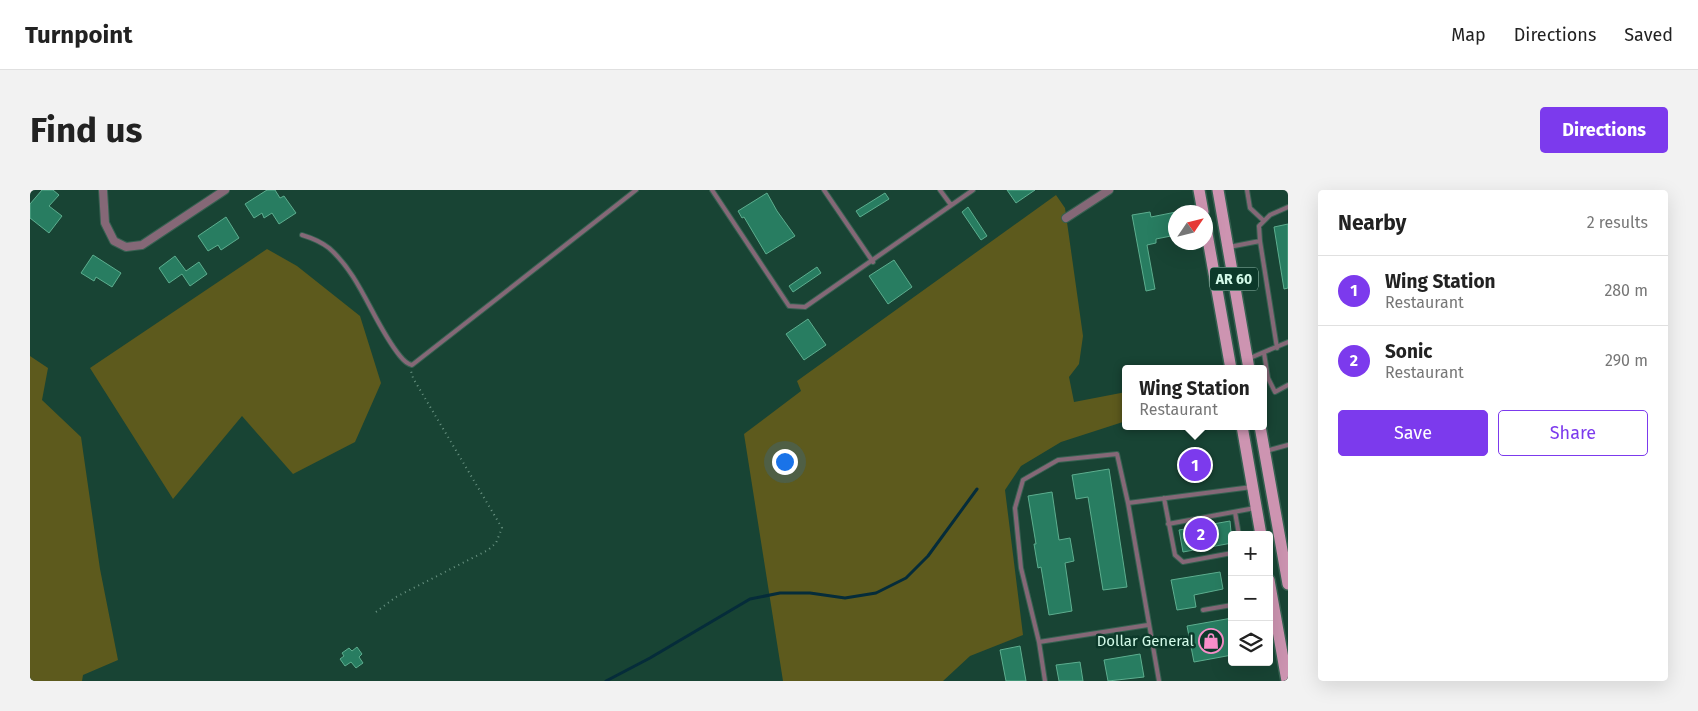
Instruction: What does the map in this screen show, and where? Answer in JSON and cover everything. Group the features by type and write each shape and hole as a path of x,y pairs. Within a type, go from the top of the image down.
{"main road":[{"path":"1199,190 1202,205"},
{"name":"AR 60","path":"1218,190 1249,364"},
{"name":"AR 60","path":"1210,250 1230,365"},
{"path":"1243,430 1260,531"},
{"path":"1261,430 1286,560 1288,584"},
{"path":"1273,609 1287,681"}],"street":[{"path":"103,190 105,223 114,241 126,247 142,245 225,190"},
{"path":"1066,218 1109,190"}],"lane":[{"path":"302,235 316,238 336,255 371,307 397,353 409,364 422,358 466,321 636,190"},
{"path":"712,190 789,306 805,307 873,262 973,190"},
{"path":"824,190 873,262"},
{"path":"940,190 951,205"},
{"path":"1247,190 1250,208 1264,221"},
{"path":"1277,348 1259,226 1270,215 1288,207"},
{"path":"1228,247 1260,241"},
{"path":"1249,364 1264,353 1288,342"},
{"path":"1264,353 1266,365"},
{"path":"1267,372 1275,392 1288,385"},
{"path":"1264,452 1288,445"},
{"path":"1045,681 1039,642 1021,568 1015,508 1023,480 1058,460 1116,454 1128,503 1159,681"},
{"path":"1128,503 1252,487"},
{"path":"1164,498 1174,554 1179,560 1183,562 1228,554"},
{"path":"1168,524 1256,508"},
{"path":"1235,512 1238,531"},
{"path":"1203,610 1228,606"},
{"path":"1039,642 1148,625"}],"path":[{"path":"376,612 396,597 488,550 496,543 502,528 413,378 409,364"}],"shaded area":[{"path":"1056,195 1065,208 1083,336 1079,364 1069,377 1074,402 1122,393 1122,422 1061,442 1021,466 1005,490 1023,635 970,656 943,681 783,681 744,434 801,391 797,381"},
{"path":"267,249 297,266 360,316 381,383 355,442 293,474 242,416 173,499 90,368"},
{"path":"30,356 48,368 42,400 81,437 100,569 118,660 83,675 82,681 30,681"}],"building":[{"path":"42,190 53,190 59,195 49,206 62,216 49,233 30,218 30,204"},
{"path":"267,190 275,190 280,198 284,196 296,213 279,224 272,213 264,218 262,213 254,218 245,204"},
{"path":"1007,190 1035,190 1016,203"},
{"path":"767,193 795,236 766,254 744,217 742,218 738,211"},
{"path":"885,193 889,199 860,217 856,211"},
{"path":"968,207 987,236 981,240 962,212"},
{"path":"1150,212 1151,217 1168,214 1168,237 1156,239 1156,243 1147,245 1155,289 1146,291 1132,215"},
{"path":"226,217 239,238 221,250 218,245 208,251 198,236"},
{"path":"1288,224 1288,288 1284,289 1274,227"},
{"path":"93,255 121,273 112,287 96,277 94,281 81,273"},
{"path":"175,256 186,271 199,262 207,274 190,286 182,274 169,283 159,268"},
{"path":"894,260 912,287 888,304 869,276"},
{"path":"817,267 821,273 793,292 789,286"},
{"path":"808,319 826,345 804,360 786,334"},
{"path":"1199,452 1203,476 1191,479 1186,454"},
{"path":"1109,469 1127,587 1103,590 1088,497 1076,499 1072,475"},
{"path":"1052,492 1059,540 1070,538 1074,561 1065,563 1072,611 1049,615 1041,567 1038,568 1028,496"},
{"path":"1230,521 1231,531 1228,531 1228,544 1183,552 1179,530"},
{"path":"1220,572 1223,589 1194,595 1196,607 1177,610 1171,580"},
{"name":"Dollar General","path":"1228,619 1228,656 1194,662 1187,626"},
{"path":"1020,646 1026,681 1006,681 1000,650"},
{"path":"357,647 362,654 359,657 363,663 356,668 351,662 345,666 340,659 344,656 342,653 349,648 352,651"},
{"path":"1140,654 1144,677 1108,681 1104,660"},
{"path":"1080,662 1083,681 1059,681 1056,665"}],"waterway":[{"path":"606,681 650,658 750,599 780,593 810,593 845,598 876,593 906,578 928,556 977,489"}],"place":[{"name":"Wing Station","path":"1195,465"},
{"name":"Sonic","path":"1201,534"},
{"name":"Dollar General","path":"1211,641"}]}
